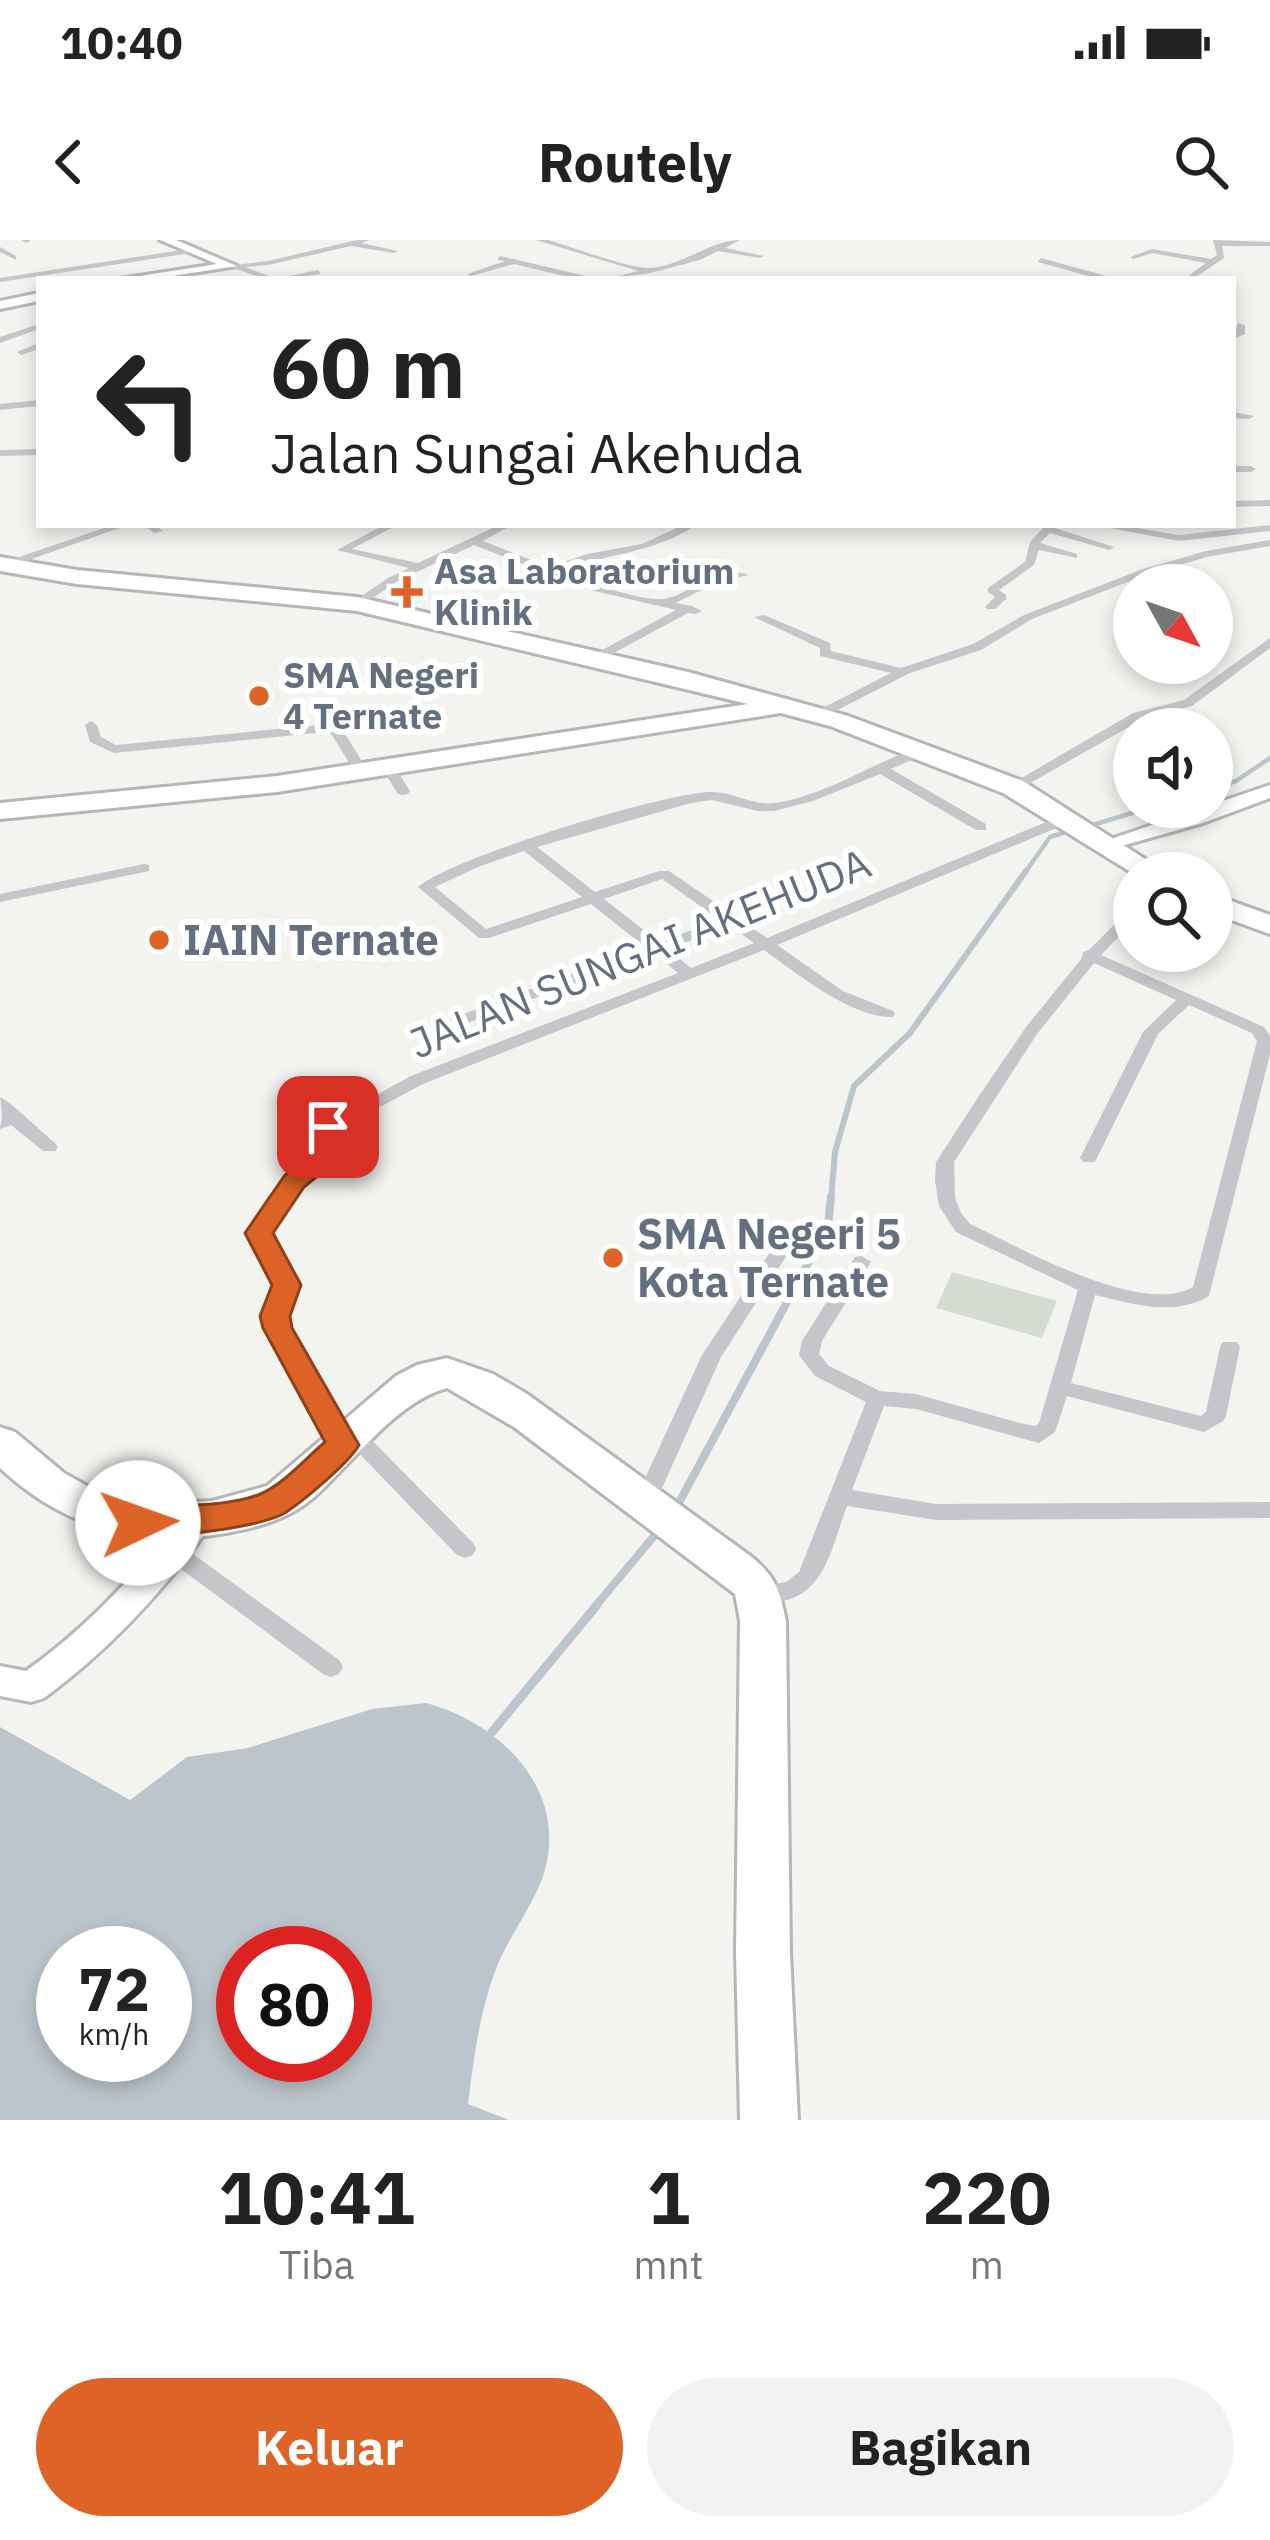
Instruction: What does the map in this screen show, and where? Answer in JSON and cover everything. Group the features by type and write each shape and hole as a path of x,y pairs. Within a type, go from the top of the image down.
{"highway":[{"path":"2,565 77,577 356,604 784,705 1013,787 1119,852"},
{"path":"0,811 384,776 784,705"},
{"path":"1233,911 1270,925"},
{"path":"0,1443 44,1486 99,1516 185,1536 271,1505 404,1391 431,1374 446,1372 521,1412 756,1586 761,1595 769,2120"}],"street":[{"path":"166,240 264,276"},
{"path":"298,240 324,250"},
{"path":"151,276 233,266 366,240"},
{"path":"540,240 645,275 736,240"},
{"path":"1242,244 1258,240"},
{"path":"1192,276 1221,256 1218,242 1270,244"},
{"path":"352,244 394,251"},
{"path":"0,249 13,258"},
{"path":"719,249 760,256"},
{"path":"0,280 194,250"},
{"path":"1134,257 1152,250 1213,262"},
{"path":"500,258 575,276"},
{"path":"1041,260 1097,276"},
{"path":"478,276 466,273 514,261"},
{"path":"300,276 317,272"},
{"path":"0,305 36,298"},
{"path":"1236,335 1240,325"},
{"path":"0,340 36,327"},
{"path":"21,352 36,347"},
{"path":"0,407 36,403"},
{"path":"1236,415 1249,416"},
{"path":"0,453 36,452"},
{"path":"1236,469 1251,470"},
{"path":"1236,504 1270,503"},
{"path":"2,565 101,528"},
{"path":"386,528 342,550 420,567"},
{"path":"356,604 502,528"},
{"path":"550,571 586,557 645,547 685,528"},
{"path":"992,607 1002,597 992,590 1030,563 1034,545 1048,528"},
{"path":"1052,528 1109,547"},
{"path":"1117,528 1179,538 1270,528"},
{"path":"476,542 590,587 692,610 597,658"},
{"path":"820,715 902,672 977,647 1028,617 1147,571 1270,543"},
{"path":"1034,545 1073,556"},
{"path":"665,603 717,578 742,575"},
{"path":"760,617 825,645 824,653 902,672"},
{"path":"1173,708 1189,703 1270,642"},
{"path":"92,725 95,739 113,749 328,728 384,776"},
{"path":"1013,787 1113,730"},
{"path":"887,1014 837,994 664,874 484,935 426,891 431,880 445,873 526,845 702,797 771,808 920,751"},
{"path":"880,768 981,827"},
{"path":"1104,842 1214,813 1270,790"},
{"name":"JALAN SUNGAI AKEHUDA","path":"349,1440 278,1328 275,1316 286,1285 259,1233 295,1181 328,1156 320,1134 438,1071 1070,820"},
{"path":"526,845 688,973"},
{"path":"0,898 144,868"},
{"path":"456,1022 733,920"},
{"path":"1088,955 1258,1030 1265,1041 1206,1281 1195,1298 1166,1300 1088,1287 963,1228 952,1217 943,1178 945,1162 972,1120 1088,955 1113,932"},
{"path":"1089,1158 1151,1031 1188,998"},
{"path":"330,1094 356,1111"},
{"path":"0,1102 6,1121 49,1147"},
{"path":"649,1504 712,1354 789,1238"},
{"path":"862,1262 812,1341 809,1355 822,1371 877,1399 905,1401 1039,1435 1048,1427 1088,1287"},
{"path":"1059,1387 1204,1424 1216,1416 1230,1346"},
{"path":"761,1595 802,1585 877,1399"},
{"path":"349,1440 465,1549"},
{"path":"841,1497 937,1512 1270,1510"},
{"path":"0,1681 31,1687 55,1670 113,1621 185,1536 331,1667"}],"shaded area":[{"path":"952,1272 1057,1301 1042,1338 936,1308"},
{"path":"426,1703 479,1726 522,1763 546,1812 545,1870 490,1986 468,2104 509,2120 0,2120 0,1727 130,1800 187,1757 248,1748 372,1709"}],"waterway":[{"path":"1233,782 1270,758"},
{"path":"1086,827 1113,819"},
{"path":"1024,874 1050,837 1073,830"},
{"path":"831,1200 835,1152 854,1086 910,1033 1026,871"},
{"path":"675,1510 828,1226 831,1197"},
{"path":"594,1608 659,1530"},
{"path":"492,1732 597,1605"}],"place":[{"name":"Asa Laboratorium Klinik","path":"407,592"},
{"name":"SMA Negeri 4 Ternate","path":"259,696"},
{"name":"IAIN Ternate","path":"159,940"},
{"name":"SMA Negeri 5 Kota Ternate","path":"613,1258"}],"route":[{"path":"138,1523 196,1520 271,1505 343,1445 278,1328 275,1316 286,1285 259,1233 295,1181 328,1156 320,1140 328,1127"}]}
